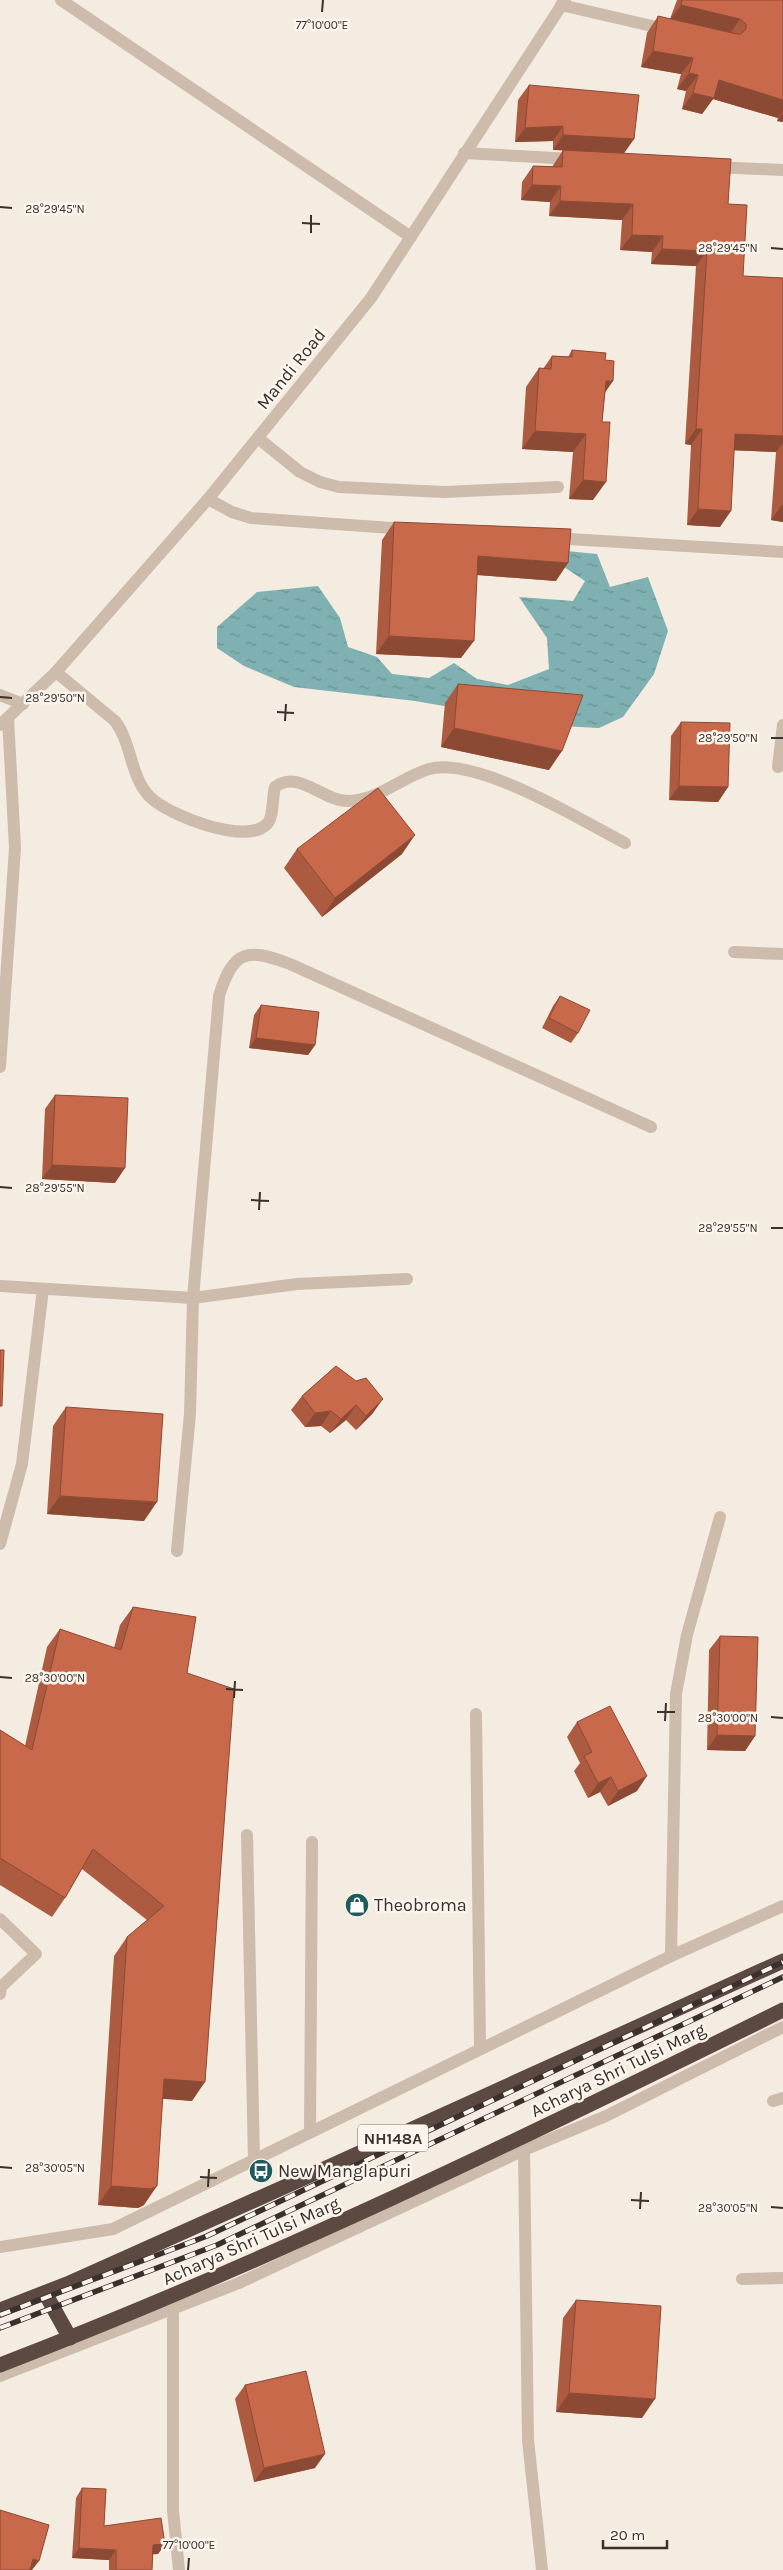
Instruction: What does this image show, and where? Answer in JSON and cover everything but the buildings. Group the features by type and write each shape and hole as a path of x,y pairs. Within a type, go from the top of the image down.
{"highway":[{"name":"Acharya Shri Tulsi Marg","path":"0,2310 45,2293 302,2179 783,1961"},
{"name":"Acharya Shri Tulsi Marg","path":"0,2365 271,2255 582,2110 783,2010"},
{"path":"45,2293 70,2338"}],"street":[{"path":"61,0 411,237"},
{"path":"563,3 679,32"},
{"name":"Mandi Road","path":"4,722 56,672 208,499 371,298 563,3"},
{"path":"464,153 584,160"},
{"path":"704,166 783,170"},
{"path":"258,438 300,472 320,482 339,487 444,492 558,487"},
{"path":"208,499 232,512 251,518 416,530"},
{"path":"535,537 783,552"},
{"path":"56,672 115,721 122,730 140,784 150,797 171,812 193,822 225,829 246,830 266,826 271,820 274,787 283,781 297,782 341,801 351,801 363,799 429,769 445,768 463,769 517,788 625,842"},
{"path":"0,695 23,704"},
{"path":"0,1067 15,848 4,722"},
{"path":"778,767 783,725"},
{"path":"734,952 783,954"},
{"path":"177,1551 190,1414 193,1298 219,996 226,972 238,958 252,955 267,955 290,964 650,1128"},
{"path":"0,1286 193,1298 297,1284 407,1279"},
{"path":"0,1544 22,1464 43,1288"},
{"path":"671,1956 676,1694 687,1635 720,1517"},
{"path":"476,1714 480,2049"},
{"path":"247,1835 254,2160"},
{"path":"310,2132 312,1842"},
{"path":"0,2247 113,2229 671,1956 783,1906"},
{"path":"0,1919 36,1954 1,1987 0,1994"},
{"path":"0,2376 239,2283 524,2150 606,2116 783,2027"},
{"path":"524,2150 528,2440 542,2570"},
{"path":"742,2278 783,2278"},
{"path":"173,2310 173,2510 179,2570"}],"water":[{"path":"546,549 597,554 610,587 648,577 668,631 654,674 623,717 599,728 562,726 415,701 294,687 244,666 217,648 217,627 257,592 318,586 340,618 348,647 377,657 392,674 429,678 454,663 477,679 508,685 549,669 547,638 519,597 573,601 585,581 555,561"}],"railway":[{"path":"0,2315 207,2236 783,1962"},
{"path":"0,2328 217,2245 783,1977"}],"place":[{"name":"Theobroma","path":"357,1905"},
{"name":"New Manglapuri","path":"261,2171"}]}
